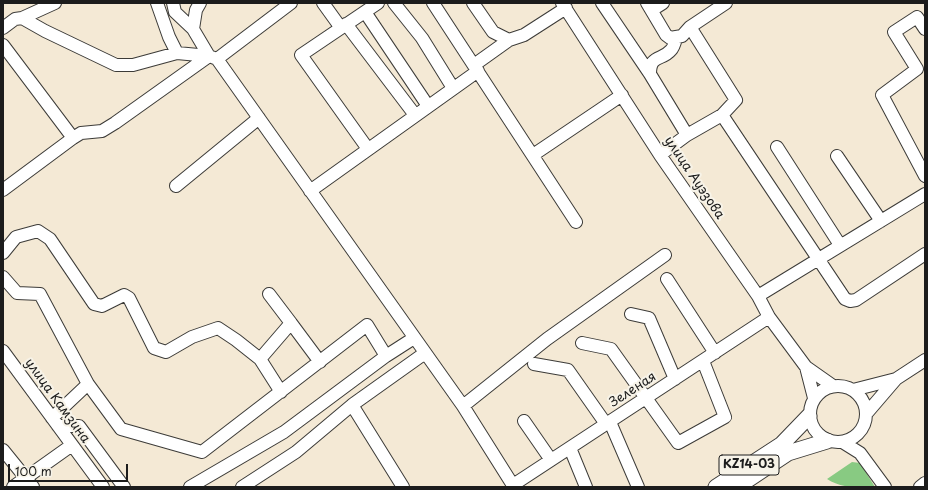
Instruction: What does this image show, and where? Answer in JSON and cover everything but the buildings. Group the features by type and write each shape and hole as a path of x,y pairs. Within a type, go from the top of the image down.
{"main road":[{"name":"KZ14-03","path":"716,487 782,444 809,416"},
{"name":"KZ14-03","path":"738,487 788,453 826,441"}],"street":[{"path":"3,28 15,19 22,18 55,3"},
{"path":"157,3 169,37 177,53"},
{"path":"173,3 175,12 193,29 213,58 259,118 463,406 513,486"},
{"path":"193,29 196,10 200,3"},
{"path":"3,190 73,138 81,133 102,131 116,123 213,58 291,3"},
{"path":"323,3 344,26 415,115"},
{"path":"368,149 302,55 378,3"},
{"path":"394,3 422,38 453,88"},
{"path":"433,3 576,222"},
{"path":"473,3 493,32 509,40"},
{"path":"602,3 650,74 687,135"},
{"path":"663,3 650,7 666,35 670,38 682,36 690,27 726,3"},
{"path":"310,191 453,88 509,40 517,39 564,6"},
{"name":"улица Ауэзова","path":"564,6 660,155 758,296 769,317 806,367"},
{"path":"365,12 428,106"},
{"path":"925,29 917,17 894,32 917,69 882,95 925,176"},
{"path":"22,18 45,32 116,65 133,65 177,53 213,58"},
{"path":"660,155 687,135 722,115 736,100 690,27"},
{"path":"650,74 650,66 653,60 671,51 676,38"},
{"path":"3,45 73,138"},
{"path":"533,155 622,95"},
{"path":"722,115 845,299 850,301 856,300 925,254"},
{"path":"176,186 259,118"},
{"path":"777,147 840,245"},
{"path":"837,156 880,220"},
{"path":"758,296 880,220 925,194"},
{"path":"3,253 16,237 38,231 50,239 94,304 102,306 124,295 129,298 154,348 166,352 192,337 218,328 260,359 281,392"},
{"path":"463,406 547,339 665,255"},
{"path":"3,277 17,293 40,294 88,384 122,429 202,452 367,325 386,356"},
{"path":"667,279 715,353"},
{"path":"269,294 320,362"},
{"path":"631,314 649,318 675,379"},
{"name":"Зеленая","path":"513,486 769,317"},
{"path":"260,359 291,323"},
{"path":"190,487 284,432 386,356 414,338"},
{"path":"582,343 611,349 678,443 725,417 703,360"},
{"name":"улица Камзина","path":"3,351 103,487"},
{"path":"242,487 296,452 352,405 425,353"},
{"path":"866,414 896,379 925,360"},
{"path":"534,364 568,370 608,423 638,487"},
{"path":"806,367 833,386"},
{"path":"806,367 814,398"},
{"path":"853,390 896,379"},
{"path":"55,422 88,384"},
{"path":"860,453 862,430 866,414 863,400 853,390 844,386 833,386 822,390 814,398 809,416 814,431 826,441 844,443 854,438 862,430"},
{"path":"352,405 403,487"},
{"path":"524,421 551,460"},
{"path":"55,422 79,426 124,487"},
{"path":"844,443 860,453 885,487"},
{"path":"13,487 72,445"},
{"path":"570,448 586,487"},
{"path":"3,450 33,487"},
{"path":"920,487 925,483"}],"green space":[{"path":"852,462 860,463 875,487 844,486 827,479"}]}
